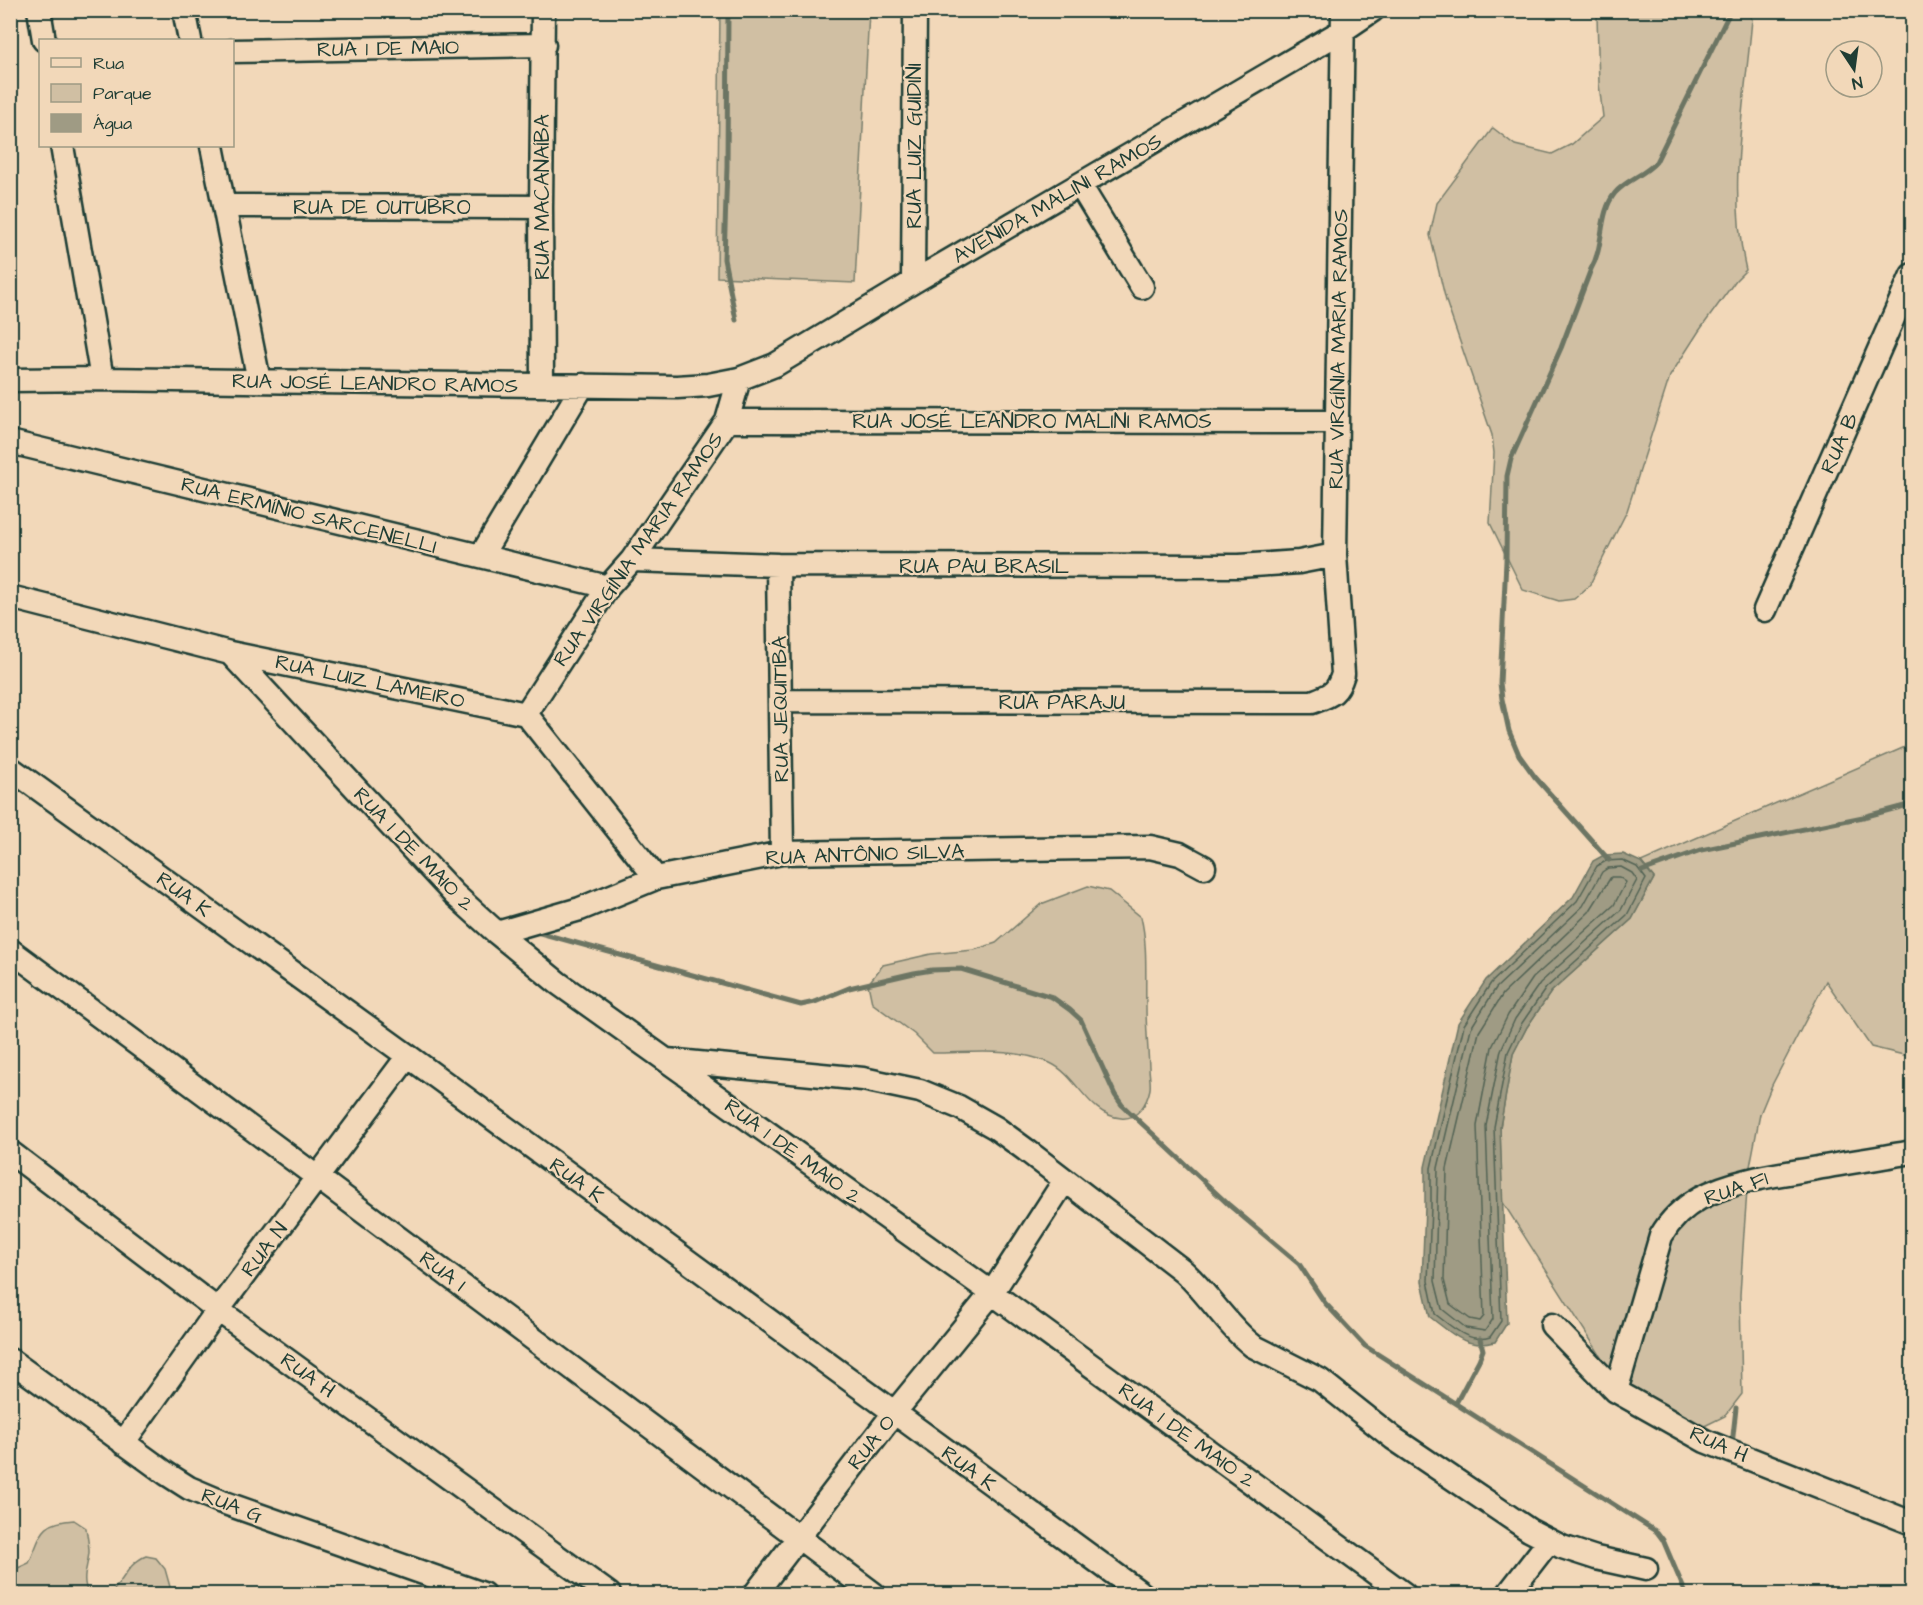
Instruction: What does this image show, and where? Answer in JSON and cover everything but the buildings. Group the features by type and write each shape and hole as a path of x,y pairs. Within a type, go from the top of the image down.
{"street":[{"path":"39,10 44,39"},
{"path":"184,10 190,39"},
{"name":"RUA MACANAÍBA","path":"542,384 543,10"},
{"name":"RUA LUIZ GUIDINI","path":"913,282 915,10"},
{"name":"AVENIDA MALINI RAMOS","path":"739,379 775,365 1080,184 1342,21 1373,10"},
{"name":"RUA VIRGÍNIA MARIA RAMOS","path":"1339,687 1343,674 1335,555 1342,21"},
{"name":"RUA 1 DE MAIO","path":"234,51 544,45"},
{"path":"62,147 102,379"},
{"path":"212,147 259,381"},
{"path":"1080,184 1142,286"},
{"name":"RUA DE OUTUBRO","path":"224,207 541,207"},
{"name":"RUA B","path":"1765,610 1912,274"},
{"name":"RUA JOSÉ LEANDRO RAMOS","path":"10,380 102,379 677,387 708,385 739,379"},
{"name":"RUA VIRGÍNIA MARIA RAMOS","path":"526,714 608,588 632,560 727,421 739,379"},
{"path":"481,556 584,386"},
{"name":"RUA JOSÉ LEANDRO MALINI RAMOS","path":"727,421 1337,422"},
{"name":"RUA ERMÍNIO SARCENELLI","path":"10,442 608,588"},
{"name":"RUA PAU BRASIL","path":"632,560 778,565 1239,566 1299,562 1335,555"},
{"name":"RUA JEQUITIBÁ","path":"778,565 782,853"},
{"name":"RUA LUIZ LAMEIRO","path":"10,597 230,653 526,714"},
{"name":"RUA 1 DE MAIO 2","path":"230,653 454,894 558,983 992,1293 1404,1594"},
{"name":"RUA PARAJU","path":"781,701 1312,702 1330,696 1339,687"},
{"path":"526,714 656,878"},
{"name":"RUA K","path":"10,768 408,1056 1142,1594"},
{"name":"RUA ANTÔNIO SILVA","path":"497,933 580,909 656,878 782,853 1150,848 1180,854 1204,867"},
{"name":"RUA I","path":"10,950 317,1176 874,1594"},
{"name":"RUA N","path":"123,1443 218,1310 408,1056"},
{"path":"666,1059 863,1080 921,1091 959,1107 996,1128 1196,1283 1244,1339 1253,1346 1320,1380 1393,1438 1529,1530 1549,1541 1596,1558 1646,1569"},
{"name":"RUA H","path":"10,1152 218,1310 609,1594"},
{"name":"RUA F1","path":"1616,1390 1661,1236 1668,1224 1682,1211 1701,1198 1734,1185 1772,1175 1912,1152"},
{"name":"RUA O","path":"755,1594 894,1413 992,1293 1065,1180"},
{"name":"RUA H","path":"1552,1325 1616,1390 1705,1441 1912,1523"},
{"name":"RUA G","path":"10,1360 189,1488 222,1502 483,1594"},
{"path":"1508,1594 1549,1541"}],"green space":[{"path":"1637,10 1746,11 1752,19 1738,176 1738,208 1746,270 1736,280 1699,331 1670,376 1627,511 1589,586 1574,599 1559,601 1523,590 1490,523 1494,453 1492,435 1446,301 1430,235 1437,203 1493,128 1515,145 1552,154 1572,144 1603,117 1599,84 1597,16 1629,14"},
{"path":"720,11 869,11 855,283 717,277"},
{"path":"1912,744 1912,1057 1871,1047 1826,981 1772,1085 1760,1114 1748,1177 1744,1232 1740,1295 1742,1394 1725,1416 1684,1436 1616,1380 1502,1201 1500,1127 1513,1054 1527,1027 1551,992 1632,919 1654,878 1641,862"},
{"path":"1088,886 1109,891 1141,917 1145,950 1150,1086 1144,1105 1136,1114 1121,1118 1100,1110 1068,1076 1050,1063 1036,1058 992,1052 933,1053 914,1034 872,1003 868,984 883,965 931,954 974,950 996,943 1041,904"},
{"path":"74,1520 86,1528 89,1552 85,1584 89,1594 11,1594 11,1566 18,1568 29,1563 43,1532 48,1527 63,1521"},
{"path":"146,1556 156,1558 165,1569 172,1594 110,1594 134,1563"}],"water":[{"path":"1623,854 1641,862 1654,878 1632,919 1551,992 1527,1027 1513,1054 1500,1127 1507,1323 1495,1342 1476,1344 1468,1342 1452,1334 1430,1317 1422,1282 1425,1167 1458,1023 1486,980 1573,897 1593,861 1604,855"}],"waterway":[{"path":"728,10 724,259 736,320"},
{"path":"1609,860 1535,777 1519,755 1509,731 1500,683 1506,561 1507,476 1511,459 1561,348 1595,260 1610,201 1619,188 1656,162 1731,10"},
{"path":"1642,871 1701,850 1863,817 1912,804"},
{"path":"533,931 801,1005 815,1002 849,988 914,973 961,969 1052,997 1081,1020 1115,1095 1122,1105 1229,1205 1299,1264 1325,1303 1365,1346 1657,1532 1663,1540 1686,1594"},
{"path":"1456,1403 1483,1350 1480,1339"},
{"path":"1732,1445 1736,1408"}]}
